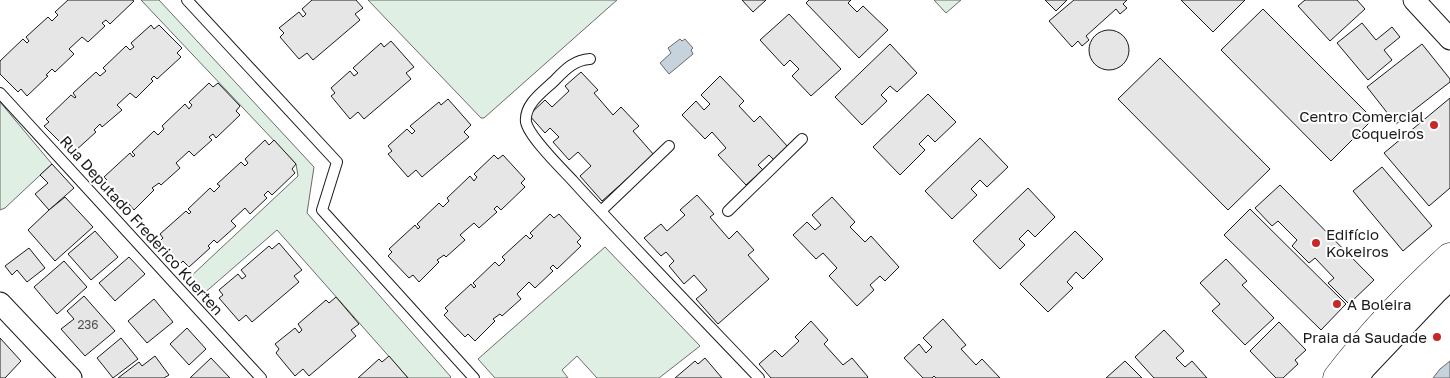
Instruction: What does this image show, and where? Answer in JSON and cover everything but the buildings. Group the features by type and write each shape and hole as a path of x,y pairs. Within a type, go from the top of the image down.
{"main road":[{"path":"1337,378 1353,357 1426,278 1450,257"}],"street":[{"path":"1414,0 1450,39"},
{"path":"1358,378 1450,280"},
{"path":"0,303 71,378"}],"lane":[{"path":"187,0 337,162 322,210 474,378"},
{"path":"590,59 575,62 534,100 526,112 526,122 530,131 601,211 759,378"},
{"name":"Rua Deputado Frederico Kuerten","path":"0,92 261,378"},
{"path":"728,211 802,139"},
{"path":"601,211 670,146"}],"green space":[{"path":"141,0 159,0 314,167 307,213 451,377 408,378 277,230 202,295 188,279 298,176 296,164"},
{"path":"368,0 617,0 484,118 481,118"},
{"path":"934,0 961,0 946,13"},
{"path":"0,102 52,164 5,208 0,210"},
{"path":"605,247 700,346 659,378 597,378 577,356 562,370 568,378 495,378 478,359"}],"shaded area":[{"path":"680,39 682,41 685,39 693,48 691,50 693,54 669,74 660,63 671,53 668,48"},
{"path":"1450,361 1450,378 1433,378 1440,369"}],"place":[{"name":"Centro Comercial Coqueiros","path":"1434,125"},
{"name":"Edifício Kokeiros","path":"1316,243"},
{"name":"A Boleira","path":"1337,304"},
{"name":"Praia da Saudade","path":"1437,337"}]}
